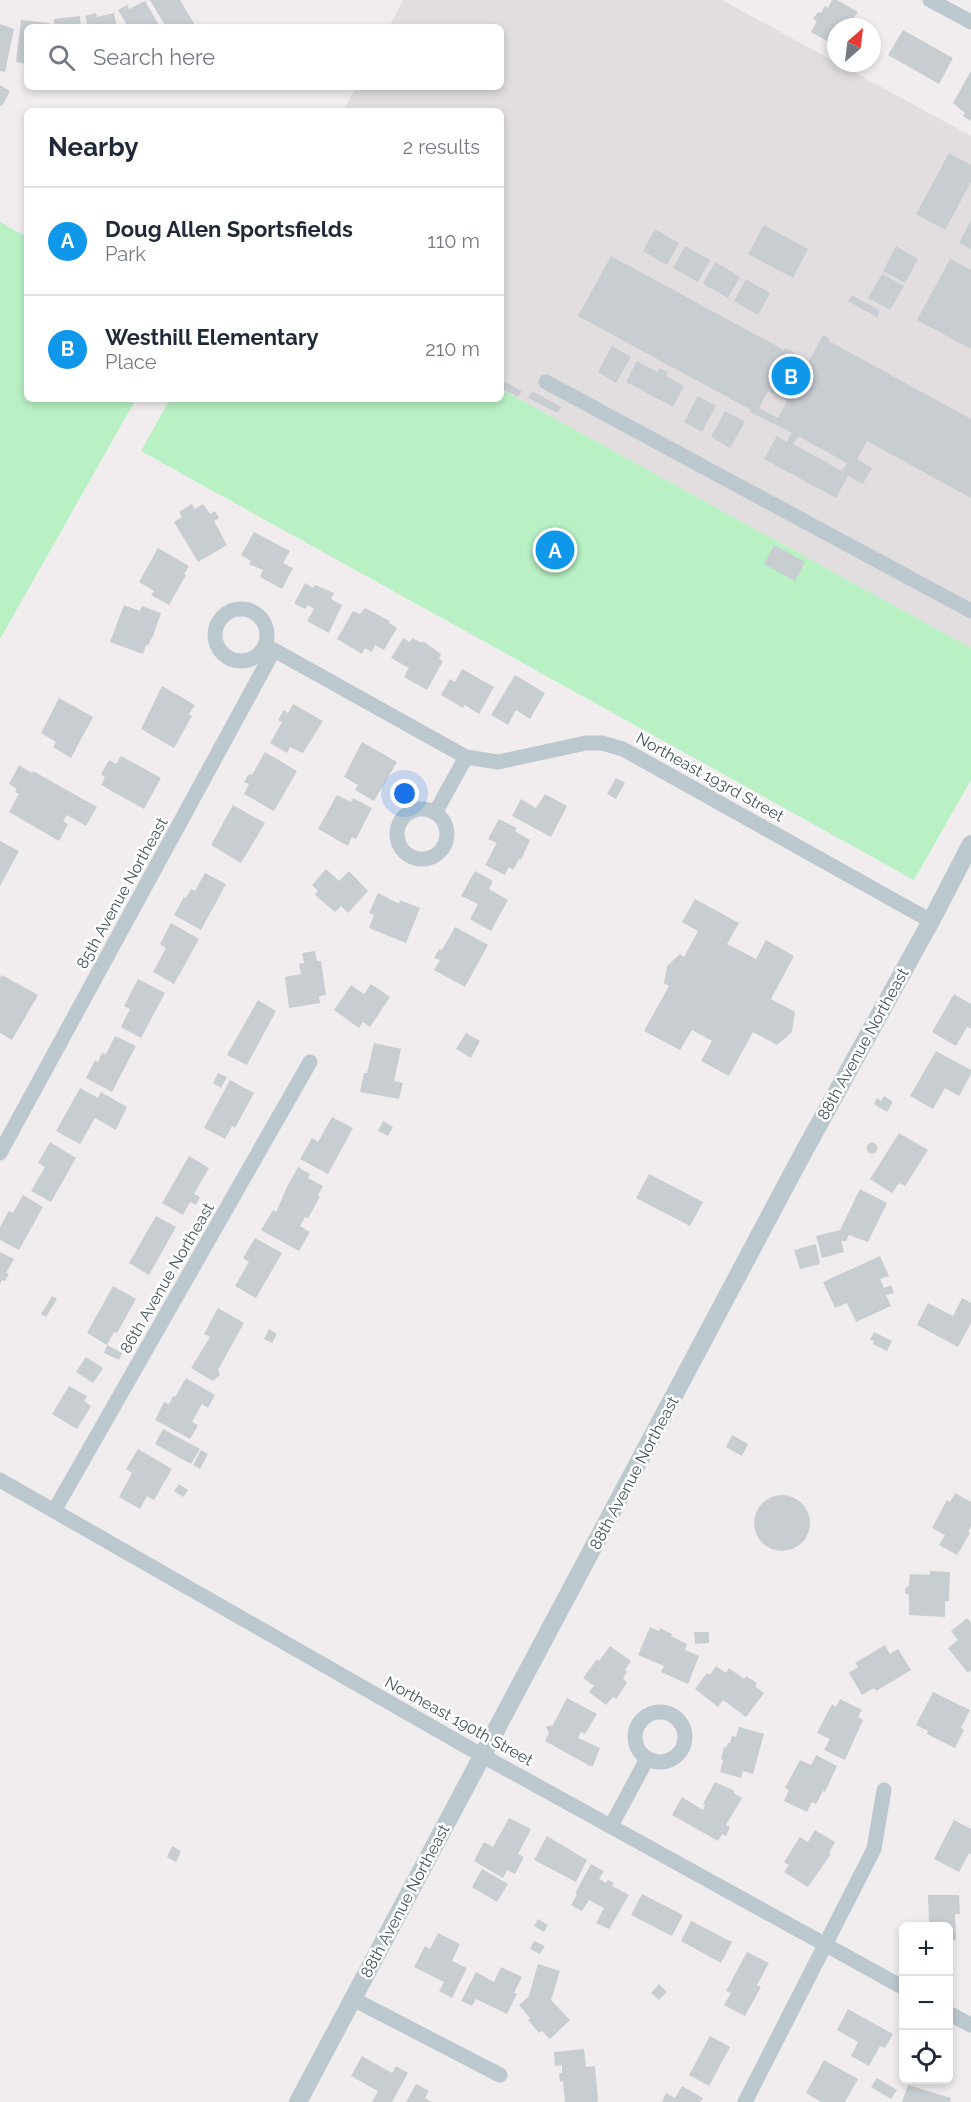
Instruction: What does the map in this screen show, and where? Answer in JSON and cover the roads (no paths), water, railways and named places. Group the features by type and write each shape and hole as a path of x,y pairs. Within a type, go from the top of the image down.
{"street":[{"path":"930,0 971,22"},
{"path":"546,382 971,611"},
{"name":"Northeast 193rd Street","path":"270,647 466,757 498,762 586,743 602,743 624,749 931,921"},
{"name":"85th Avenue Northeast","path":"0,1153 270,647"},
{"path":"435,813 466,757"},
{"name":"88th Avenue Northeast","path":"298,2102 802,1155 971,844"},
{"name":"86th Avenue Northeast","path":"54,1511 310,1062"},
{"name":"Northeast 190th Street","path":"0,1480 483,1756 899,1986"},
{"path":"611,1826 647,1759"},
{"path":"745,2102 874,1849 884,1790"},
{"path":"353,1999 500,2075"},
{"path":"953,2016 971,2025"}],"place":[{"name":"Westhill Elementary","path":"791,376"},
{"name":"Doug Allen Sportsfields","path":"555,550"}]}
